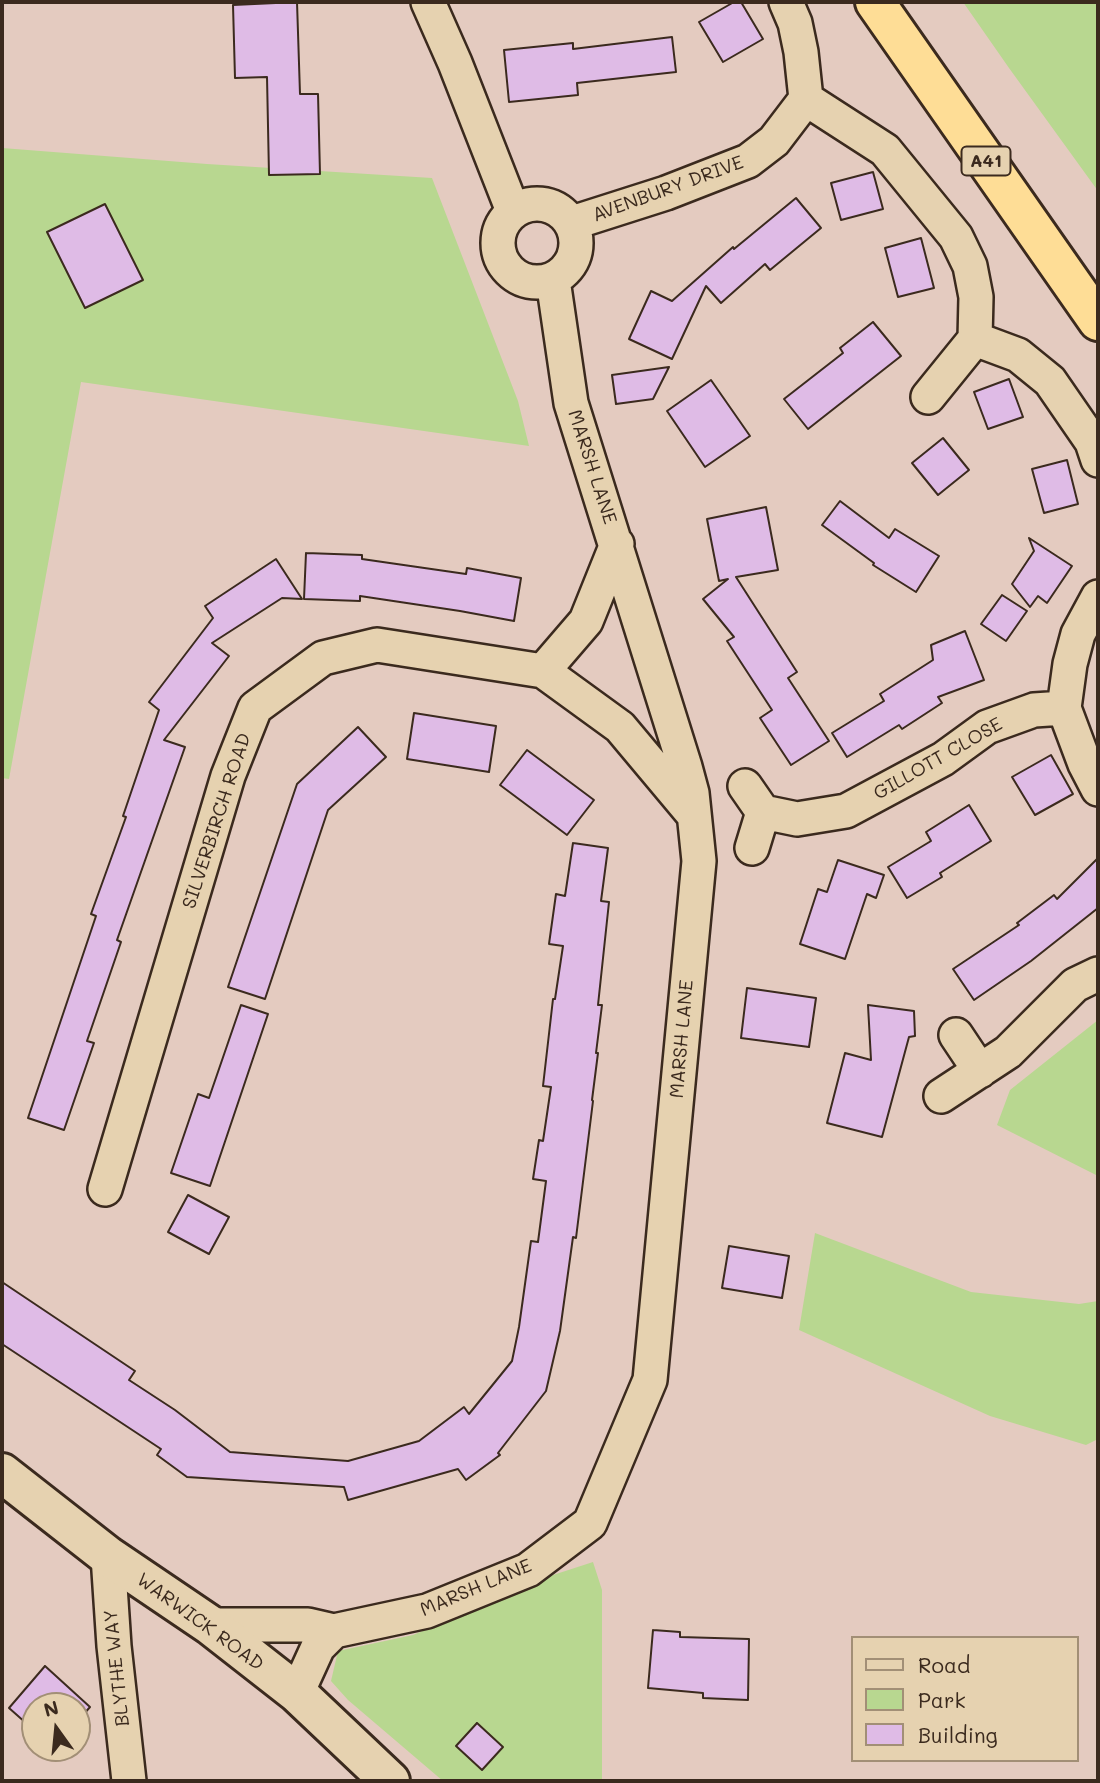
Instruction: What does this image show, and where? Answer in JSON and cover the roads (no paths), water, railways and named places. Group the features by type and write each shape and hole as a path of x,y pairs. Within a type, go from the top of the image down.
{"highway":[{"name":"A41","path":"875,2 1098,321"}],"main road":[{"name":"WARWICK ROAD","path":"2,1474 108,1556 210,1625 297,1693 390,1781"}],"street":[{"path":"428,2 513,211"},
{"path":"786,2 795,23 801,52 806,99 885,150 956,237 970,266 976,297 975,339 928,397"},
{"name":"AVENBURY DRIVE","path":"572,223 748,161 774,141 806,99"},
{"path":"534,203 556,207 572,223 578,245 570,265 553,280 530,282 510,272 504,262 499,252 500,230 513,211 534,203"},
{"name":"MARSH LANE","path":"210,1625 307,1625 334,1631 427,1611 528,1570 590,1523 650,1380 699,861 692,793 617,544 571,403 553,280"},
{"path":"975,339 1018,355 1050,381 1092,442 1098,460"},
{"path":"543,671 586,621 617,544"},
{"path":"1098,597 1078,634 1070,664 1064,708 1085,764 1098,789"},
{"name":"SILVERBIRCH ROAD","path":"105,1189 228,776 255,708 323,658 377,645 543,671 620,727 693,814"},
{"name":"GILLOTT CLOSE","path":"752,848 754,799 797,819 846,811 943,759 987,727 1034,710 1064,708"},
{"path":"941,1096 1008,1052 1075,985 1098,974"},
{"path":"956,1035 980,1071"},
{"name":"BLYTHE WAY","path":"108,1556 114,1646 129,1781"},
{"path":"297,1693 318,1647 334,1631"}]}
